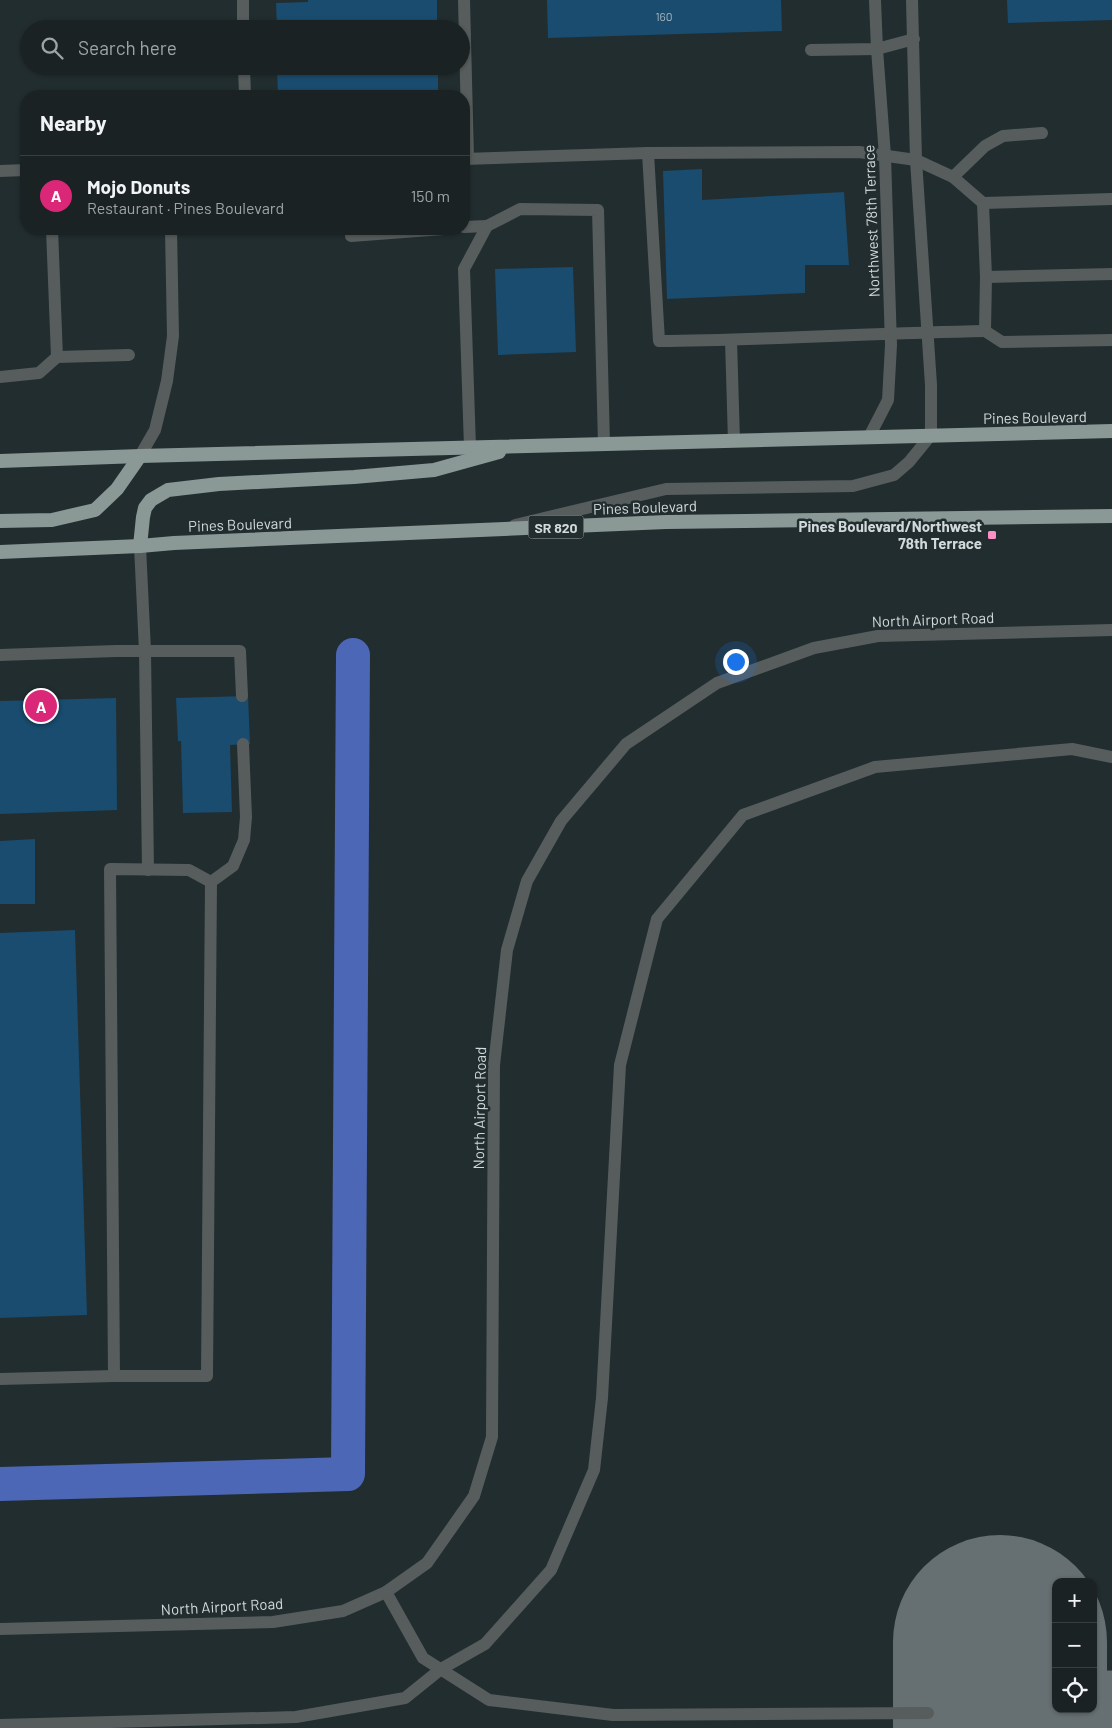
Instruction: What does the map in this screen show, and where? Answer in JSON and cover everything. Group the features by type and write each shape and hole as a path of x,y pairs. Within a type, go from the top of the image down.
{"highway":[{"name":"Pines Boulevard","path":"0,461 1112,431"},
{"path":"140,546 143,517 146,508 151,500 168,490 219,484 434,470 516,446"},
{"path":"0,521 52,520 95,510 117,489 140,456"},
{"name":"Pines Boulevard","path":"0,552 666,522 1112,516"}],"street":[{"path":"243,0 243,20"},
{"path":"464,0 464,20"},
{"name":"Northwest 78th Terrace","path":"869,437 888,400 891,344 885,156 875,0"},
{"path":"493,530 666,489 853,486 894,475 903,468 931,435 931,384 916,160 912,0"},
{"path":"810,50 877,49 914,39"},
{"path":"244,75 245,90"},
{"path":"465,75 465,90"},
{"path":"953,177 985,146 1003,136 1042,133"},
{"path":"470,159 648,154 859,152 916,160 953,177 983,203 1112,199"},
{"path":"648,154 659,341 731,340 928,331 985,331 1002,342 1112,340"},
{"path":"0,171 20,170"},
{"path":"983,203 986,277 985,331"},
{"path":"470,227 487,226 520,209 598,210 604,444"},
{"path":"470,447 464,269 487,226"},
{"path":"52,235 57,357"},
{"path":"140,456 155,430 167,381 173,336 171,235"},
{"path":"351,236 364,235"},
{"path":"986,277 1112,274"},
{"path":"731,340 734,441"},
{"path":"0,377 39,373 57,357 129,354"},
{"path":"140,546 148,870"},
{"name":"North Airport Road","path":"0,1630 274,1622 343,1611 386,1592 427,1563 474,1496 492,1437 494,1075 506,950 528,881 561,821 626,744 717,683 814,648 878,636 1112,630"},
{"path":"0,655 240,652 242,696"},
{"path":"211,882 234,866 244,840 246,817 244,744"},
{"path":"0,1725 296,1717 405,1698 441,1669 485,1644 551,1570 594,1470 602,1398 620,1065 657,919 744,815 875,767 1072,749 1112,757"},
{"path":"114,1376 110,869 189,870 211,882"},
{"path":"0,1379 207,1376 211,882"},
{"path":"386,1592 423,1658 489,1700 613,1715 928,1713"}],"building":[{"path":"308,0 437,0 437,20 277,20 276,3 308,2"},
{"path":"547,0 781,0 782,31 548,38"},
{"path":"1007,0 1112,0 1112,20 1008,23"},
{"path":"277,75 438,75 438,90 278,90"},
{"path":"702,169 702,200 844,192 849,265 805,265 805,293 667,299 663,171"},
{"path":"573,267 576,352 498,355 495,269"},
{"path":"248,696 250,744 230,745 232,812 183,813 181,741 178,741 176,698"},
{"path":"116,698 117,810 0,814 0,701"},
{"path":"35,839 35,904 0,904 0,841"},
{"path":"75,930 87,1315 0,1318 0,933"}],"waterway":[{"path":"0,1484 348,1474 353,655"}],"taxiway":[{"path":"1040,1728 1057,1720 1074,1716 1112,1713"}],"runway":[{"path":"1000,1642 1000,1728"}],"place":[{"name":"Pines Boulevard/Northwest 78th Terrace","path":"992,535"},
{"name":"Mojo Donuts","path":"41,706"}]}
